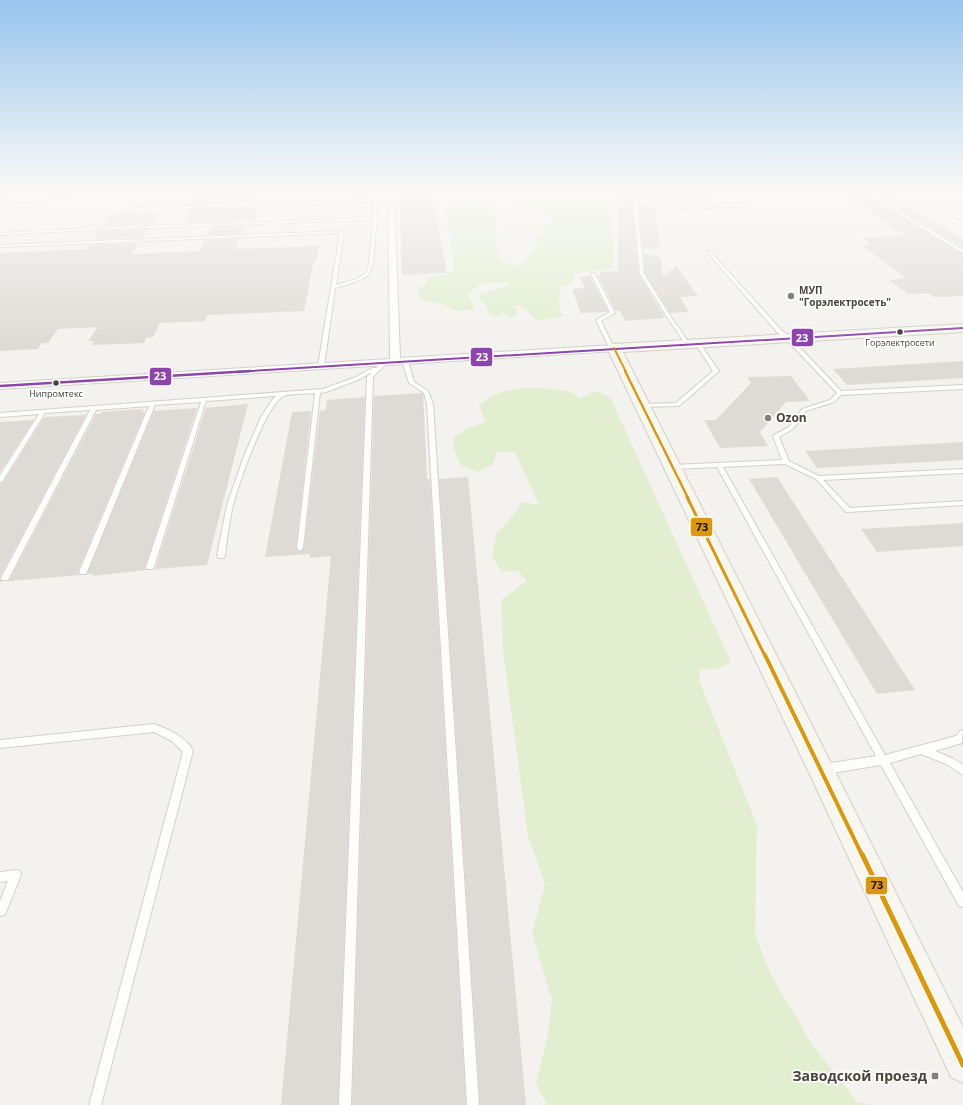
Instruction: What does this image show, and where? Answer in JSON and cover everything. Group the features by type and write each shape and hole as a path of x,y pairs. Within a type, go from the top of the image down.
{"main road":[{"path":"963,328 614,348 821,770 963,1065"}],"street":[{"path":"393,243 395,362"},
{"path":"0,386 614,348"}],"lane":[{"path":"0,246 84,243"},
{"path":"321,366 340,243"},
{"path":"333,288 357,280 368,274 371,264 372,243"},
{"path":"639,243 642,274 669,318 716,371 677,404 643,406"},
{"path":"948,243 963,252"},
{"path":"709,252 779,331 840,393"},
{"path":"593,274 613,313 598,320 609,343 614,348"},
{"path":"0,414 324,391 395,362"},
{"path":"345,1105 370,377 395,362"},
{"path":"395,362 412,383 426,392 430,404 473,1105"},
{"path":"786,462 776,436 792,428 804,410 832,401 840,393 963,387"},
{"path":"300,548 318,391"},
{"path":"221,556 230,505 247,456 264,416 274,401 282,394"},
{"path":"150,567 204,400"},
{"path":"84,572 153,403"},
{"path":"5,578 94,408"},
{"path":"0,480 44,411"},
{"path":"673,467 786,462 818,478 848,510 963,503"},
{"path":"719,465 963,902"},
{"path":"818,478 963,471"},
{"path":"0,744 154,728 175,738 188,751 94,1105"},
{"path":"821,770 883,760 960,740 963,734"},
{"path":"921,750 949,761 963,770"},
{"path":"0,877 16,875 2,911"}],"green space":[{"path":"451,243 497,243 499,248 500,260 507,264 520,266 532,250 538,245 538,243 614,243 614,268 575,274 571,284 560,287 559,307 563,316 537,321 525,309 513,304 518,313 512,318 502,312 501,316 490,315 485,304 478,299 481,294 505,287 510,282 480,284 467,295 476,309 457,311 442,304 420,300 417,289 425,285 428,277 447,275 455,270"},
{"path":"538,388 569,391 580,398 589,395 592,392 602,393 611,399 731,662 717,669 700,669 699,680 757,825 755,935 771,975 812,1044 857,1102 872,1105 547,1105 536,1083 547,1040 552,1000 532,933 545,884 528,836 503,650 501,600 527,581 518,571 502,571 492,557 496,534 510,519 522,502 539,505 515,452 497,452 492,465 478,472 461,465 454,450 453,438 467,429 486,422 479,405 487,400 507,391"}],"building":[{"path":"139,243 131,254 199,251 204,243 238,243 235,249 319,246 316,260 314,260 304,311 208,315 205,321 160,323 153,337 146,338 144,343 91,345 94,341 88,341 98,327 58,329 48,343 42,343 38,349 0,351 0,253 86,249 89,245"},
{"path":"401,243 441,243 447,273 402,275"},
{"path":"618,243 635,243 636,249 632,250 636,251 639,274 665,318 625,321 620,311 616,311 598,276 601,276 600,272 618,271"},
{"path":"642,243 659,243 660,248 643,249"},
{"path":"869,243 944,243 963,254 963,296 934,297 929,293 908,294 889,280 907,278 861,245 871,244"},
{"path":"954,243 963,243 963,248"},
{"path":"643,253 661,258 663,277 676,266 698,296 680,297 689,312 670,313 645,274"},
{"path":"590,276 608,312 581,313 572,289 585,288 580,277"},
{"path":"963,361 963,378 847,385 833,369"},
{"path":"791,376 810,401 786,402 760,432 768,446 720,448 704,420 716,420 751,383 747,377"},
{"path":"423,394 427,479 430,479 466,1105 352,1105 374,396"},
{"path":"365,397 338,1105 281,1105 331,556 310,558 310,554 265,557 292,412 311,411 296,548 300,552 304,548 320,411 326,410 327,400"},
{"path":"248,404 207,565 155,569 206,408"},
{"path":"197,408 145,567 146,570 93,576 94,574 87,574 154,411"},
{"path":"144,409 142,412 145,412 78,571 80,575 5,582 9,581 96,414 101,414 102,412"},
{"path":"86,415 0,577 0,484 3,483 43,419 46,417"},
{"path":"34,420 0,472 0,422"},
{"path":"963,442 963,460 817,468 805,451"},
{"path":"468,477 526,1105 480,1105 439,479"},
{"path":"777,477 915,690 877,694 749,479"},
{"path":"963,523 963,546 877,552 861,529"}],"transit line":[{"name":"23","path":"0,386 963,328"},
{"name":"73","path":"614,348 821,770 963,1065"}],"place":[{"name":"МУП \"Горэлектросеть\"","path":"791,296"},
{"name":"Горэлектросети","path":"900,332"},
{"name":"Нипромтекс","path":"56,383"},
{"name":"Ozon","path":"768,418"},
{"name":"Заводской проезд","path":"935,1076"}]}
